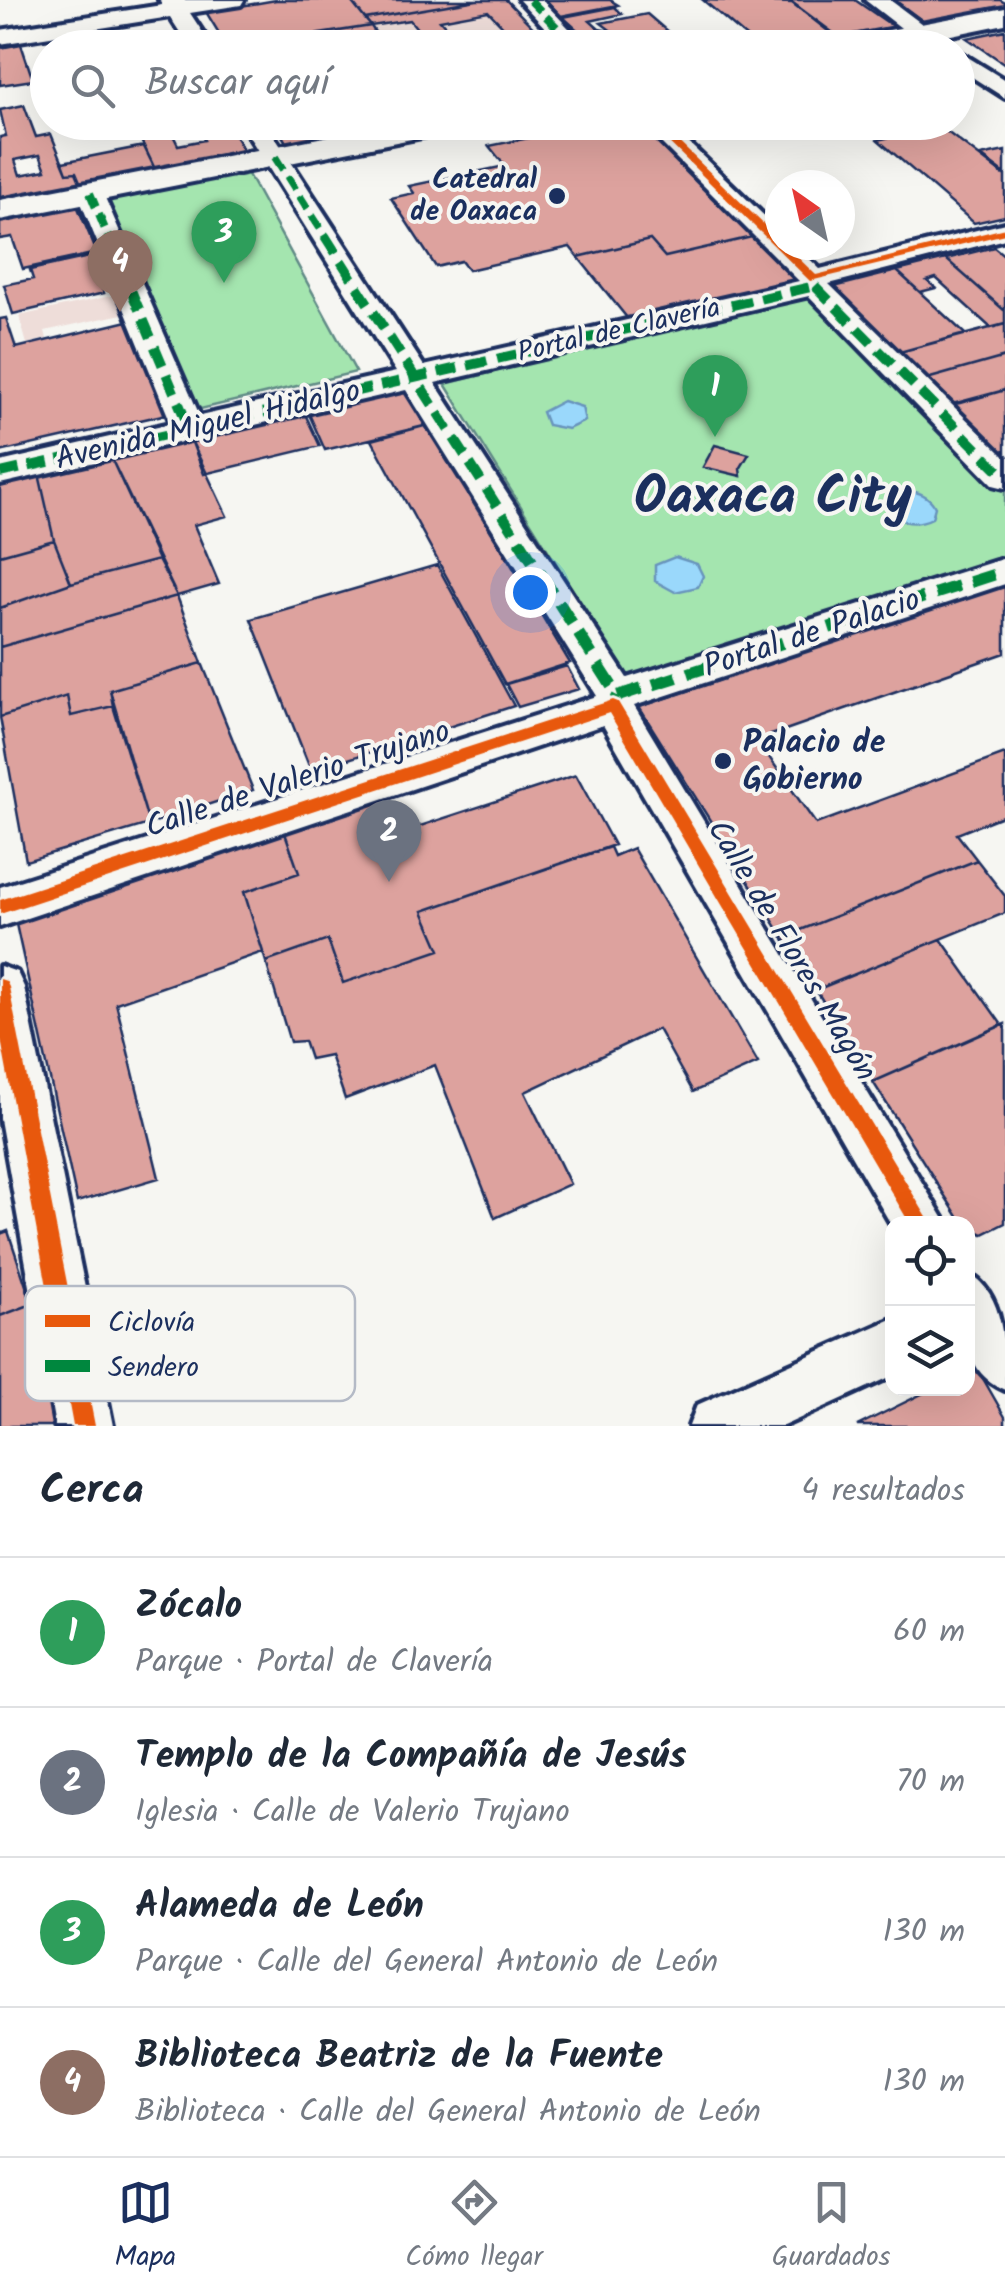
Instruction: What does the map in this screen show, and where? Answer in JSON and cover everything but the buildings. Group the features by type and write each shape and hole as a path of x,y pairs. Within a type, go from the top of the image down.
{"main road":[{"path":"953,30 1005,16"},
{"path":"0,210 358,140"}],"street":[{"path":"38,30 173,5 233,0"},
{"path":"530,0 559,30"},
{"path":"876,0 917,30"},
{"path":"173,5 190,30"},
{"path":"0,37 30,31"},
{"path":"975,70 1005,91"},
{"name":"Calle de Flores Magón","path":"264,140 616,701 916,1216"},
{"path":"670,140 1005,477"},
{"path":"90,193 190,430"},
{"path":"814,283 1005,232"},
{"name":"Portal de Clavería","path":"416,378 814,283"},
{"name":"Avenida Miguel Hidalgo","path":"0,473 416,378"},
{"name":"Portal de Palacio","path":"616,701 1005,571"},
{"name":"Calle de Valerio Trujano","path":"0,907 616,701"},
{"path":"0,987 57,1286"},
{"path":"978,1305 1005,1362"},
{"path":"718,1426 885,1350"},
{"path":"79,1401 84,1426"}],"shaded area":[{"path":"350,0 506,0 536,30 372,30"},
{"path":"115,295 122,314 45,331 47,339 27,344 19,316"}],"green space":[{"path":"244,167 356,372 192,411 106,194"},
{"path":"811,293 1005,489 1005,561 629,681 445,384"}],"water":[{"path":"563,401 582,407 585,421 568,429 547,425 542,412"},
{"path":"898,491 928,498 935,507 932,518 911,522 898,519 886,502"},
{"path":"675,557 697,564 703,576 698,587 675,592 655,581 655,565"}],"marked path":[{"path":"530,0 559,30"},
{"path":"275,157 618,696 613,706"},
{"path":"90,193 190,430"},
{"path":"0,473 815,286 814,279"},
{"path":"815,286 1005,477"},
{"path":"618,696 1005,571"}],"cycle path":[{"path":"671,140 814,279 1005,231"},
{"path":"0,907 613,706 916,1216"},
{"path":"0,987 57,1286"},
{"path":"79,1401 84,1426"}],"place":[{"name":"Catedral de Oaxaca","path":"557,196"},
{"name":"Alameda de León","path":"224,283"},
{"name":"Biblioteca Beatriz de la Fuente","path":"120,312"},
{"name":"Zócalo","path":"715,437"},
{"name":"Palacio de Gobierno","path":"723,761"},
{"name":"Templo de la Compañía de Jesús","path":"389,882"}],"district":[{"name":"Oaxaca City","path":"773,499"}]}
